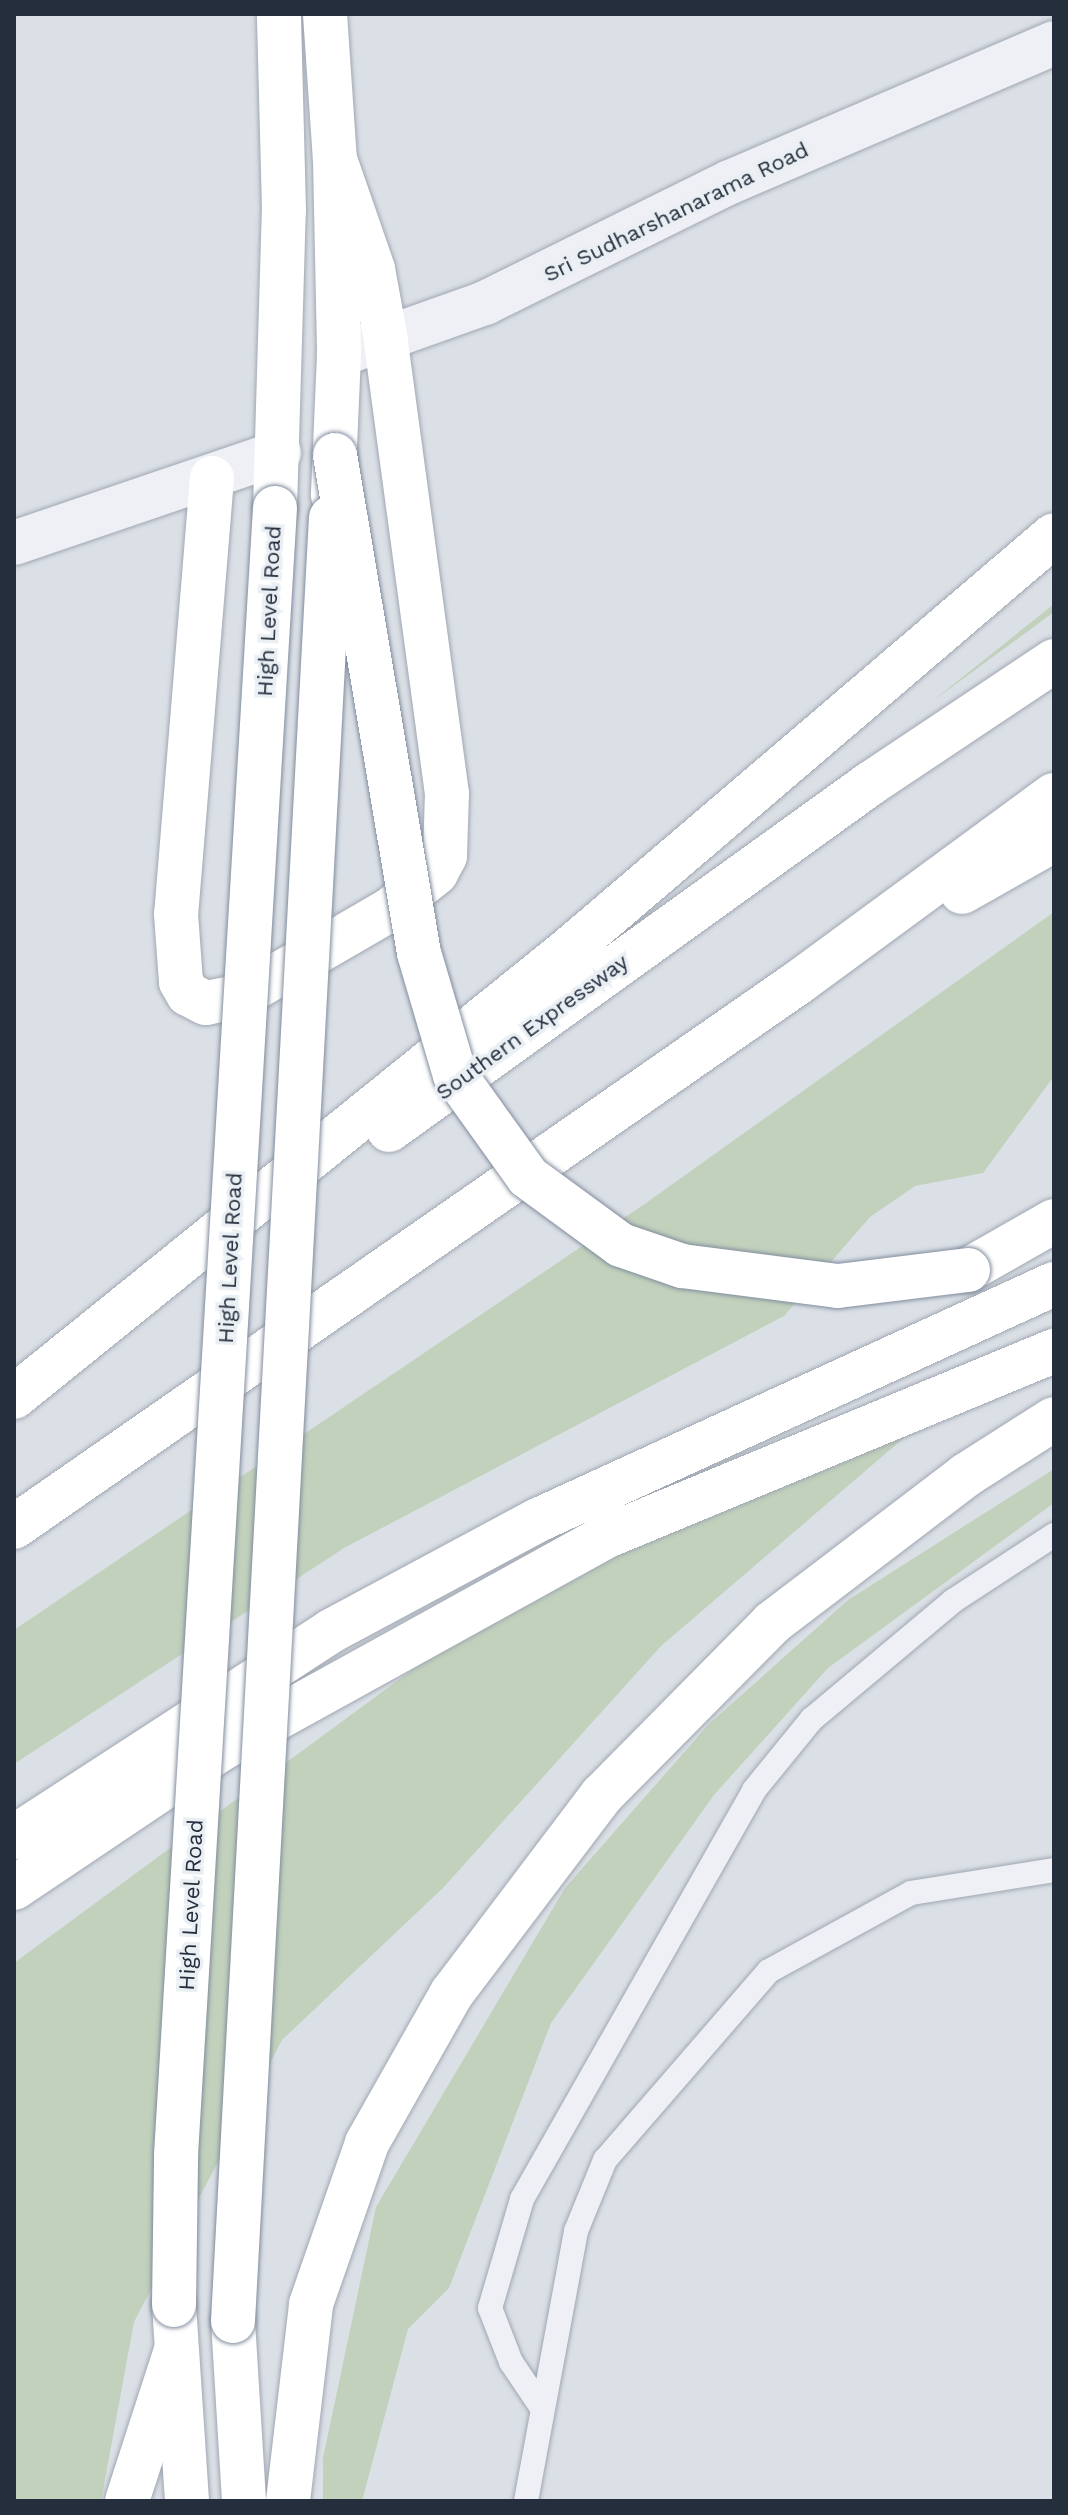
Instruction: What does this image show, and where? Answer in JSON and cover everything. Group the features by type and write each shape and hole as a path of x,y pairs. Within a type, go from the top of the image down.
{"highway":[{"name":"High Level Road","path":"187,2501 175,2353 176,2155 279,453 284,210 279,14"},
{"path":"244,2501 233,2321 339,355 335,159 325,14"},
{"path":"212,478 176,914 181,982 188,994 206,1003 241,996 391,909 436,873 445,856 447,794 386,340 373,269 335,159"},
{"path":"335,455 419,953 455,1075 528,1177 621,1245 682,1266 838,1286 968,1270 1054,1221"},
{"path":"14,1399 567,951 1054,535"},
{"name":"Southern Expressway","path":"14,1399 871,783 1054,661"},
{"path":"14,1527 799,982 1054,795"},
{"path":"799,982 1054,840"},
{"path":"14,1837 331,1631 536,1521 1054,1284"},
{"path":"14,1888 221,1749 607,1536 1054,1351"},
{"path":"288,2501 311,2304 367,2143 452,1993 602,1795 772,1623 966,1475 1054,1419"},
{"path":"127,2501 175,2353"}],"street":[{"name":"Sri Sudharshanarama Road","path":"339,355 485,303 730,182 1054,43"},
{"path":"14,543 279,453"}],"lane":[{"path":"540,2405 511,2362 490,2308 522,2199 754,1790 812,1719 953,1601 1054,1535"},
{"path":"526,2501 540,2405 576,2231 605,2160 769,1971 911,1893 1054,1870"}],"green space":[{"path":"1054,604 1054,612 930,703"},
{"path":"1054,912 1054,1076 983,1173 915,1186 870,1217 784,1316 344,1548 14,1764 14,1630 646,1203"},
{"path":"961,1389 661,1646 443,1888 282,2040 134,2322 101,2501 14,2501 14,1963 416,1667 725,1484"},
{"path":"1054,1469 1054,1503 828,1668 714,1795 551,2023 449,2288 408,2329 362,2501 323,2501 323,2458 376,2207 565,1888 709,1724 848,1600"}]}
